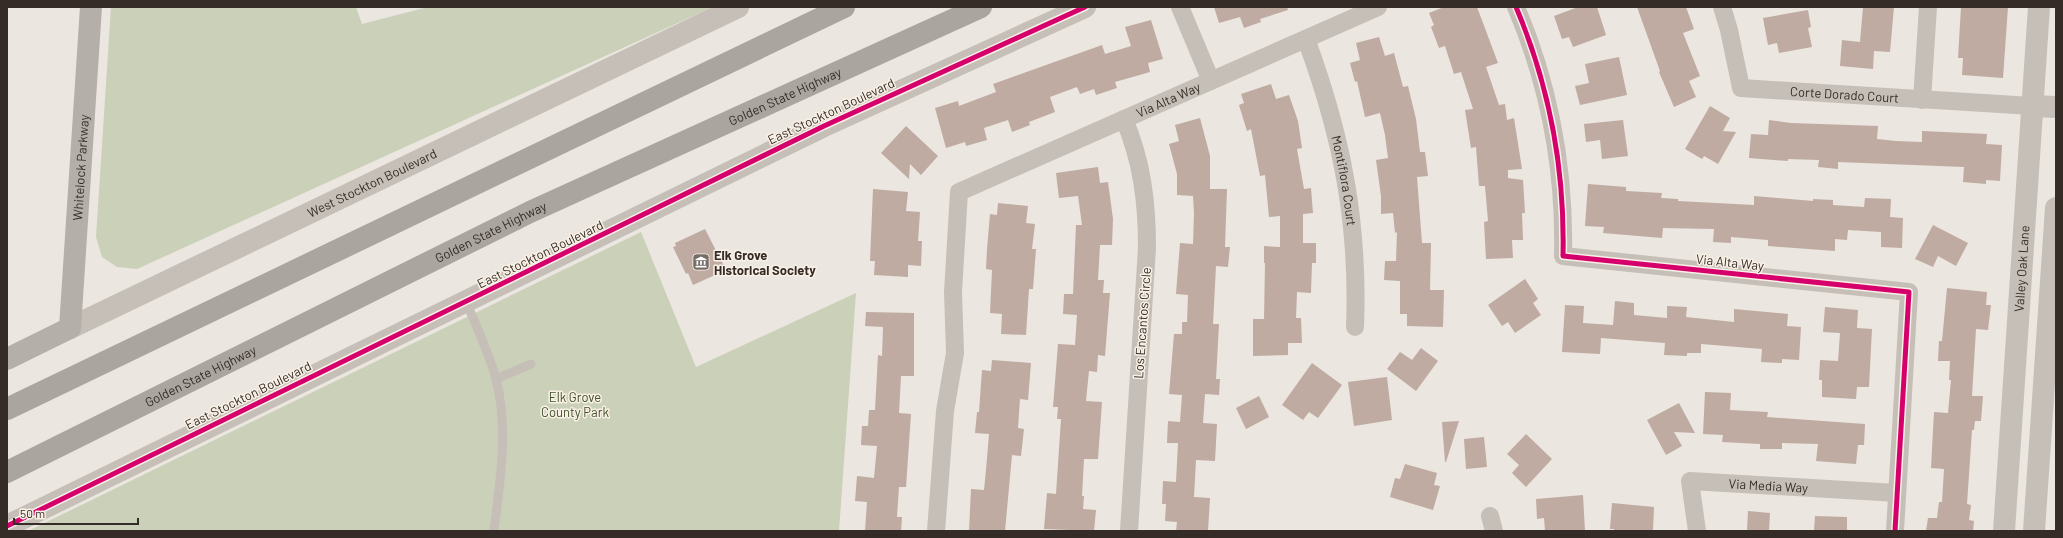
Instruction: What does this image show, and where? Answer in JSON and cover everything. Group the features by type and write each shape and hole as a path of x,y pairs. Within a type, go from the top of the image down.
{"highway":[{"path":"7,409 844,7"},
{"name":"Golden State Highway","path":"7,472 530,212 982,7"}],"main road":[{"name":"Whitelock Parkway","path":"70,328 91,7"},
{"name":"West Stockton Boulevard","path":"7,359 70,328"}],"street":[{"name":"West Stockton Boulevard","path":"70,328 738,7"},
{"name":"East Stockton Boulevard","path":"7,526 824,126 1085,7"},
{"path":"1180,7 1211,80"},
{"name":"Via Alta Way","path":"936,531 945,411 955,353 953,292 959,192 1378,7"},
{"name":"Via Alta Way","path":"1516,7 1539,68 1557,146 1562,194 1563,256 1909,292 1895,531"},
{"name":"Corte Dorado Court","path":"1722,7 1729,30 1741,88 2032,106"},
{"path":"1922,100 1928,7"},
{"name":"Valley Oak Lane","path":"2004,531 2039,7"},
{"name":"Montiflora Court","path":"1306,39 1324,87 1346,177 1353,223 1356,269 1355,327"},
{"path":"2032,106 2056,107"},
{"name":"Los Encantos Circle","path":"1124,119 1140,162 1147,214 1147,248 1128,531"},
{"path":"2034,531 2056,208"},
{"name":"Via Media Way","path":"1697,531 1690,481 1897,493"}],"lane":[{"path":"466,302 496,380 501,406 502,466 494,531"},
{"path":"496,380 531,364"}],"green space":[{"path":"111,7 356,7 362,24 428,7 713,7 137,269 117,267 102,257 96,237"},
{"name":"Elk Grove County Park","path":"641,232 696,367 856,293 839,531 28,531"}],"building":[{"path":"1214,7 1287,7 1288,10 1260,19 1261,22 1244,28 1240,17 1219,23"},
{"path":"1444,7 1477,7 1498,63 1486,67 1499,105 1505,104 1507,120 1514,118 1522,169 1508,170 1508,178 1523,180 1525,213 1522,213 1523,240 1512,240 1513,258 1486,259 1484,222 1488,221 1485,186 1479,186 1476,147 1471,148 1465,110 1473,109 1461,72 1454,74 1445,46 1439,48 1431,27 1434,25 1429,13"},
{"path":"1578,7 1597,7 1606,35 1573,47 1569,37 1562,39 1554,16"},
{"path":"1637,7 1686,7 1694,29 1683,33 1700,76 1689,81 1696,97 1674,107 1659,72 1660,71"},
{"path":"1863,7 1894,7 1890,52 1874,51 1873,69 1840,66 1842,40 1860,42"},
{"path":"1961,7 2008,7 2003,78 1962,75 1963,58 1958,58"},
{"path":"1808,10 1811,27 1808,28 1812,47 1779,53 1777,43 1768,45 1763,18"},
{"path":"1151,20 1163,59 1148,63 1150,72 1115,82 1117,88 1096,95 1094,89 1080,94 1077,87 1050,97 1055,112 1029,122 1030,125 1012,132 1008,120 984,128 987,140 966,146 965,142 946,148 935,108 958,101 959,106 996,92 993,84 1102,45 1105,54 1131,46 1125,27"},
{"path":"1379,37 1385,56 1394,53 1403,87 1408,86 1416,119 1420,152 1425,152 1428,176 1417,177 1422,243 1431,243 1430,290 1444,290 1443,327 1407,326 1407,314 1400,314 1400,281 1384,280 1385,261 1396,261 1397,232 1395,233 1393,213 1381,214 1381,196 1376,160 1388,158 1385,135 1380,113 1365,117 1357,81 1355,82 1350,63 1360,60 1356,43"},
{"path":"1619,57 1627,95 1580,105 1575,86 1589,83 1585,64"},
{"path":"1271,84 1276,99 1289,95 1298,121 1302,148 1297,149 1304,189 1311,188 1313,213 1303,214 1303,243 1316,243 1316,263 1312,263 1311,293 1297,292 1296,318 1301,318 1302,343 1288,343 1288,355 1253,356 1253,319 1264,319 1264,246 1280,247 1280,216 1269,217 1265,175 1260,176 1251,129 1247,131 1239,105 1244,103 1241,94"},
{"path":"1710,106 1730,118 1723,131 1736,132 1718,164 1704,156 1702,159 1685,149"},
{"path":"1200,118 1210,156 1210,189 1227,189 1225,247 1230,247 1228,267 1216,266 1213,324 1219,324 1216,379 1220,379 1219,395 1205,394 1203,423 1217,424 1215,461 1196,460 1194,497 1210,498 1208,531 1176,531 1177,522 1165,521 1166,504 1162,504 1163,481 1176,482 1178,443 1167,443 1168,421 1180,422 1182,395 1169,394 1174,334 1182,334 1182,322 1187,322 1188,295 1176,294 1180,243 1193,244 1194,213 1193,196 1177,195 1177,174 1169,144 1179,141 1175,125"},
{"path":"1623,120 1628,156 1602,159 1600,140 1586,142 1584,124"},
{"path":"1769,120 1791,123 1878,126 1877,139 1896,141 1922,142 1922,131 1987,134 1986,144 2002,145 2000,181 1986,180 1986,184 1963,182 1964,167 1838,162 1838,169 1818,167 1819,160 1788,159 1788,161 1749,158 1751,134 1768,135"},
{"path":"906,126 938,156 921,175 910,164 909,179 881,153"},
{"path":"1098,167 1100,183 1108,182 1113,219 1112,245 1100,245 1098,280 1104,280 1103,293 1110,293 1105,356 1098,355 1097,372 1089,371 1086,401 1102,402 1098,459 1084,459 1082,496 1084,496 1083,509 1096,510 1094,531 1044,529 1047,493 1056,494 1061,419 1057,419 1058,407 1053,407 1058,344 1075,345 1077,315 1063,314 1064,294 1073,294 1076,225 1082,225 1078,196 1059,198 1056,173"},
{"path":"1588,184 1626,187 1626,191 1662,193 1661,198 1678,199 1678,201 1754,205 1754,196 1813,201 1813,199 1833,200 1833,205 1864,207 1865,198 1891,199 1890,217 1903,218 1902,248 1881,247 1881,232 1848,230 1847,240 1835,239 1835,251 1768,246 1768,240 1731,237 1731,243 1713,242 1714,229 1663,228 1662,238 1603,233 1604,227 1585,226"},
{"path":"873,189 908,192 906,211 920,212 918,241 922,241 921,266 908,265 908,277 874,275 875,261 870,261"},
{"path":"998,203 1028,206 1026,223 1035,224 1032,249 1036,249 1033,289 1029,289 1026,335 1001,334 1002,314 990,313 992,270 986,269 987,249 990,214 997,215"},
{"path":"1933,225 1968,243 1956,266 1938,256 1933,267 1915,259"},
{"name":"Elk Grove Historical Society","path":"705,229 726,270 693,285 673,247 676,246 675,243"},
{"path":"1525,279 1538,299 1533,303 1541,315 1515,333 1508,322 1502,326 1488,305"},
{"path":"1947,288 1987,292 1986,305 1991,305 1988,330 1976,329 1972,396 1983,396 1981,421 1975,421 1974,430 1972,430 1967,504 1971,505 1969,520 1974,521 1973,531 1926,531 1928,518 1937,518 1939,502 1942,502 1944,469 1931,468 1934,412 1948,413 1951,380 1949,380 1950,361 1938,361 1939,341 1942,341"},
{"path":"1615,301 1634,303 1634,315 1667,318 1667,306 1687,307 1686,317 1734,322 1734,309 1788,314 1787,326 1801,327 1799,360 1782,359 1782,363 1761,362 1762,349 1701,344 1701,353 1687,353 1687,356 1664,355 1665,343 1601,338 1600,354 1562,352 1565,305 1584,306 1583,323 1613,325"},
{"path":"1825,307 1858,310 1857,328 1872,329 1869,387 1857,387 1856,399 1822,397 1822,380 1819,380 1820,360 1838,361 1840,333 1823,332"},
{"path":"866,312 914,313 914,376 901,376 899,413 911,414 906,487 899,487 897,517 902,517 901,531 865,531 867,502 855,501 857,476 874,478 877,446 861,445 862,426 868,426 869,410 875,410 878,355 882,356 883,327 865,326"},
{"path":"1421,348 1438,361 1416,391 1387,369 1400,352 1412,360"},
{"path":"992,360 1031,363 1028,400 1020,399 1018,428 1024,429 1021,456 1012,455 1005,531 969,531 971,489 984,490 989,434 975,433 977,412 979,412 982,370 991,371"},
{"path":"1312,363 1342,385 1318,418 1309,412 1303,420 1282,405"},
{"path":"1387,377 1392,420 1354,426 1348,382"},
{"path":"1705,392 1731,393 1730,410 1768,412 1767,417 1865,424 1864,445 1858,445 1856,464 1816,461 1818,444 1782,443 1782,449 1760,449 1760,444 1722,442 1723,435 1703,434"},
{"path":"1259,396 1269,417 1246,429 1236,408"},
{"path":"1679,403 1695,433 1674,432 1682,446 1666,455 1647,420"},
{"path":"1459,421 1446,462 1445,462 1442,422"},
{"path":"1526,434 1552,459 1526,487 1512,473 1519,465 1507,454"},
{"path":"1484,437 1487,467 1466,469 1464,439"},
{"path":"1405,464 1437,473 1434,485 1440,486 1433,510 1390,497 1395,478 1400,479"},
{"path":"1583,495 1585,531 1545,531 1544,518 1537,519 1536,499"},
{"path":"1612,503 1654,507 1653,531 1614,531 1614,529 1610,529"},
{"path":"1748,511 1770,513 1769,531 1747,531"},
{"path":"1815,516 1847,517 1847,531 1814,531"}],"cycle path":[{"path":"7,526 824,126 1085,7"},
{"path":"1516,7 1538,67 1553,129 1561,192 1563,256 1909,292 1895,531"}],"place":[{"name":"Elk Grove Historical Society","path":"701,262"}]}
